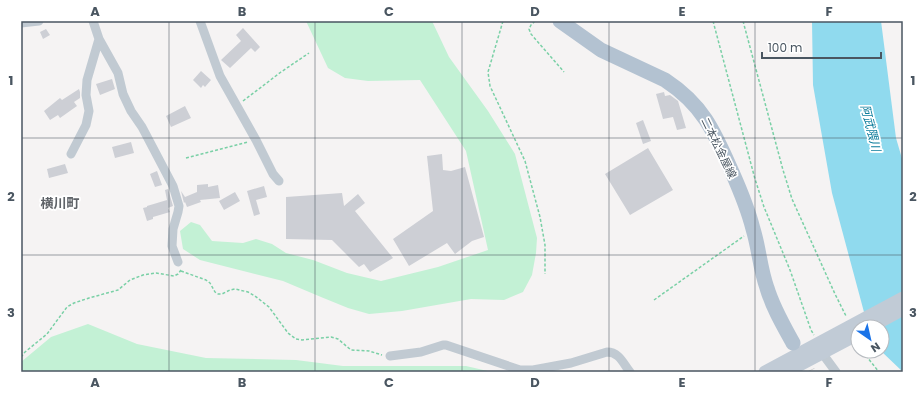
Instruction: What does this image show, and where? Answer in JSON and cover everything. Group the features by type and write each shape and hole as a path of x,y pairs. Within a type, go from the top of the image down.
{"main road":[{"name":"二本松金屋線","path":"560,21 601,50 665,80 692,101 707,120 737,184 753,229 762,273 767,289 779,318 793,343"}],"street":[{"path":"21,23 39,21"},
{"path":"93,21 99,39 118,73 123,94 131,111 142,127 173,186 179,206 173,229 172,246 179,267"},
{"path":"200,21 220,76 256,140 273,174 279,181"},
{"path":"71,154 86,125 89,111 86,95 87,80 99,39"},
{"path":"786,372 825,345 903,298"},
{"path":"885,319 903,309"},
{"path":"764,372 825,345 850,337"},
{"path":"390,356 421,352 446,345 520,370 533,370 571,363 607,352 613,352 618,355 630,372"},
{"path":"825,345 836,372"}],"path":[{"path":"503,21 488,72 488,78 490,86 524,161 540,217 545,245 545,274"},
{"path":"534,21 529,29 531,34 564,72"},
{"path":"713,21 762,200 790,270 811,330 825,345"},
{"path":"743,21 792,199 848,320"},
{"path":"237,106 281,72 309,53"},
{"path":"186,158 256,140"},
{"path":"654,300 753,229"},
{"path":"21,357 47,334 67,307 74,303 118,290 130,280 143,275 156,273 174,276 178,274 179,267 206,280 218,294 234,289 248,292 255,296 269,307 288,333 296,339 302,340 331,337 338,339 351,350 369,351 390,356"},
{"path":"869,359 879,372"}],"green space":[{"path":"306,21 432,21 449,57 488,111 515,154 537,238 532,275 523,292 504,300 471,299 402,311 369,314 348,308 283,281 200,260 183,249 180,231 191,222 200,225 212,241 243,243 256,239 272,244 286,253 313,260 347,273 381,281 438,267 488,250 466,151 420,80 368,81 345,78 328,68"},
{"path":"88,324 137,344 206,358 296,360 343,366 466,366 492,372 21,372 21,362 51,337"}],"water":[{"name":"阿武隈川","path":"812,21 881,21 896,138 903,162 903,372 889,359 890,319 866,319 832,193 813,85"}],"building":[{"path":"243,28 260,47 255,52 251,48 230,68 221,60 241,41 236,35"},
{"path":"46,29 50,35 43,39 40,32"},
{"path":"201,71 211,80 205,87 203,85 201,88 193,80"},
{"path":"112,79 115,89 100,95 96,84"},
{"path":"79,89 80,98 74,102 77,106 60,118 58,115 50,120 44,111 60,98 62,100"},
{"path":"664,92 665,96 670,95 678,101 686,128 677,130 673,117 663,119 656,94"},
{"path":"185,106 191,118 171,127 166,116"},
{"path":"643,120 651,141 643,144 636,123"},
{"path":"131,142 134,153 115,158 112,147"},
{"path":"648,148 673,190 630,215 605,174"},
{"path":"442,154 443,170 451,171 465,167 484,237 472,241 455,254 447,243 409,266 393,239 433,211 427,156"},
{"path":"65,164 68,173 49,178 47,169"},
{"path":"157,171 162,185 155,187 150,174"},
{"path":"208,184 208,187 218,185 220,198 200,200 201,202 187,207 185,202 184,203 181,191 185,197 197,192 197,185"},
{"path":"264,186 267,197 256,200 260,214 254,216 247,191"},
{"path":"168,189 173,206 168,208 170,212 153,217 153,219 147,221 143,208 167,200 165,190"},
{"path":"235,192 240,201 224,210 219,201"},
{"path":"342,193 344,206 358,194 365,203 355,211 393,258 370,272 364,264 359,267 332,240 286,239 286,197"}],"tunnel":[{"path":"797,351 808,372"}],"district":[{"name":"横川町","path":"60,203"}]}
